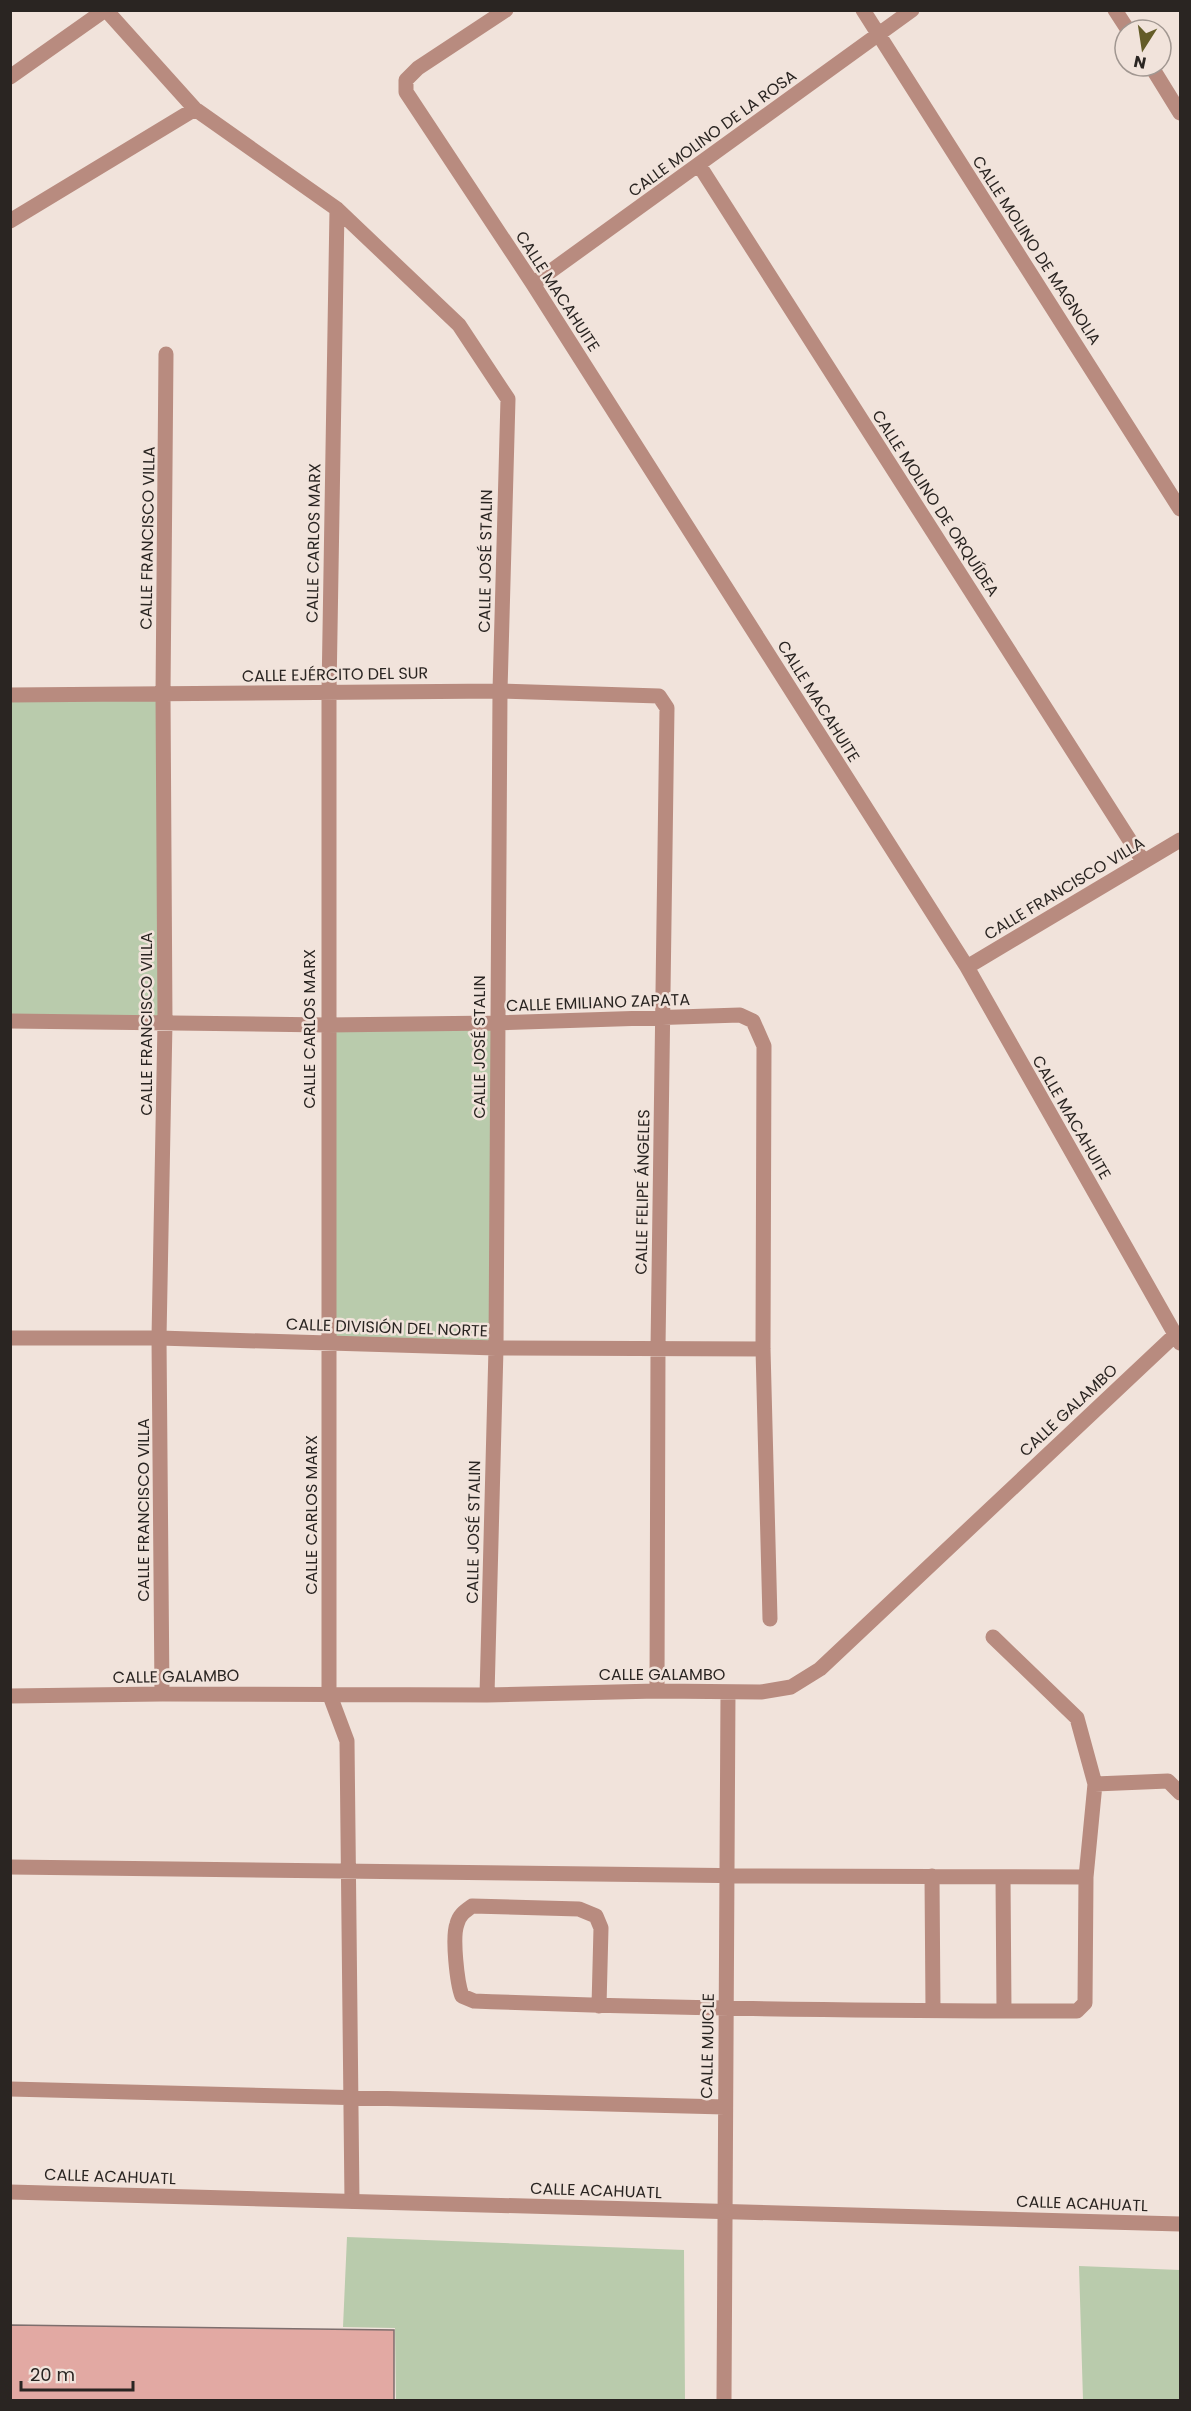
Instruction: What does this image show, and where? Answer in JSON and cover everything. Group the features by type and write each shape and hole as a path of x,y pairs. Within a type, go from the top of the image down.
{"street":[{"path":"12,72 106,10 195,109 338,209"},
{"name":"CALLE MACAHUITE","path":"506,10 418,68 406,80 406,92 533,284 967,967 1178,1339"},
{"name":"CALLE MOLINO DE MAGNOLIA","path":"863,10 1180,509"},
{"name":"CALLE MOLINO DE LA ROSA","path":"533,284 912,10"},
{"path":"1158,78 1180,113"},
{"path":"10,221 195,109"},
{"name":"CALLE MOLINO DE ORQUÍDEA","path":"699,165 1143,861"},
{"name":"CALLE CARLOS MARX","path":"329,1693 328,692 338,209"},
{"name":"CALLE JOSÉ STALIN","path":"338,209 459,325 508,399 500,691 496,1023 496,1348 487,1695"},
{"name":"CALLE FRANCISCO VILLA","path":"162,1694 159,1338 165,1022 163,694 166,354"},
{"name":"CALLE EJÉRCITO DEL SUR","path":"10,695 500,691 659,696"},
{"name":"CALLE FELIPE ÁNGELES","path":"657,1691 658,1348 667,708 659,696"},
{"name":"CALLE FRANCISCO VILLA","path":"967,967 1180,840"},
{"name":"CALLE EMILIANO ZAPATA","path":"10,1021 327,1025 496,1023 740,1015 753,1021 764,1046 763,1349"},
{"name":"CALLE DIVISIÓN DEL NORTE","path":"10,1338 159,1338 496,1348 763,1349"},
{"name":"CALLE GALAMBO","path":"10,1696 761,1692 790,1687 820,1669 1178,1339"},
{"path":"763,1349 771,1619"},
{"path":"599,2006 601,1928 596,1916 579,1909 472,1906 461,1914 456,1926 457,1984 462,1996 474,2001 599,2006 1077,2011 1085,2003 1086,1877 1095,1784 1077,1718 993,1637"},
{"name":"CALLE MUICLE","path":"724,2400 728,1692"},
{"path":"329,1693 347,1741 352,2201"},
{"path":"1095,1784 1168,1781 1180,1793"},
{"path":"10,1867 1086,1877"},
{"path":"932,1876 933,2010"},
{"path":"1003,1877 1004,2011"},
{"path":"10,2089 725,2107"},
{"name":"CALLE ACAHUATL","path":"10,2192 1180,2224"}],"green space":[{"path":"163,694 165,1022 11,1021 11,695"},
{"path":"496,1023 496,1348 328,1344 327,1025"},
{"path":"347,2237 684,2250 685,2400 396,2400 395,2328 343,2327"},
{"path":"1079,2266 1180,2270 1180,2400 1083,2400"}],"building":[{"path":"10,2325 394,2330 394,2400 10,2400"}]}
